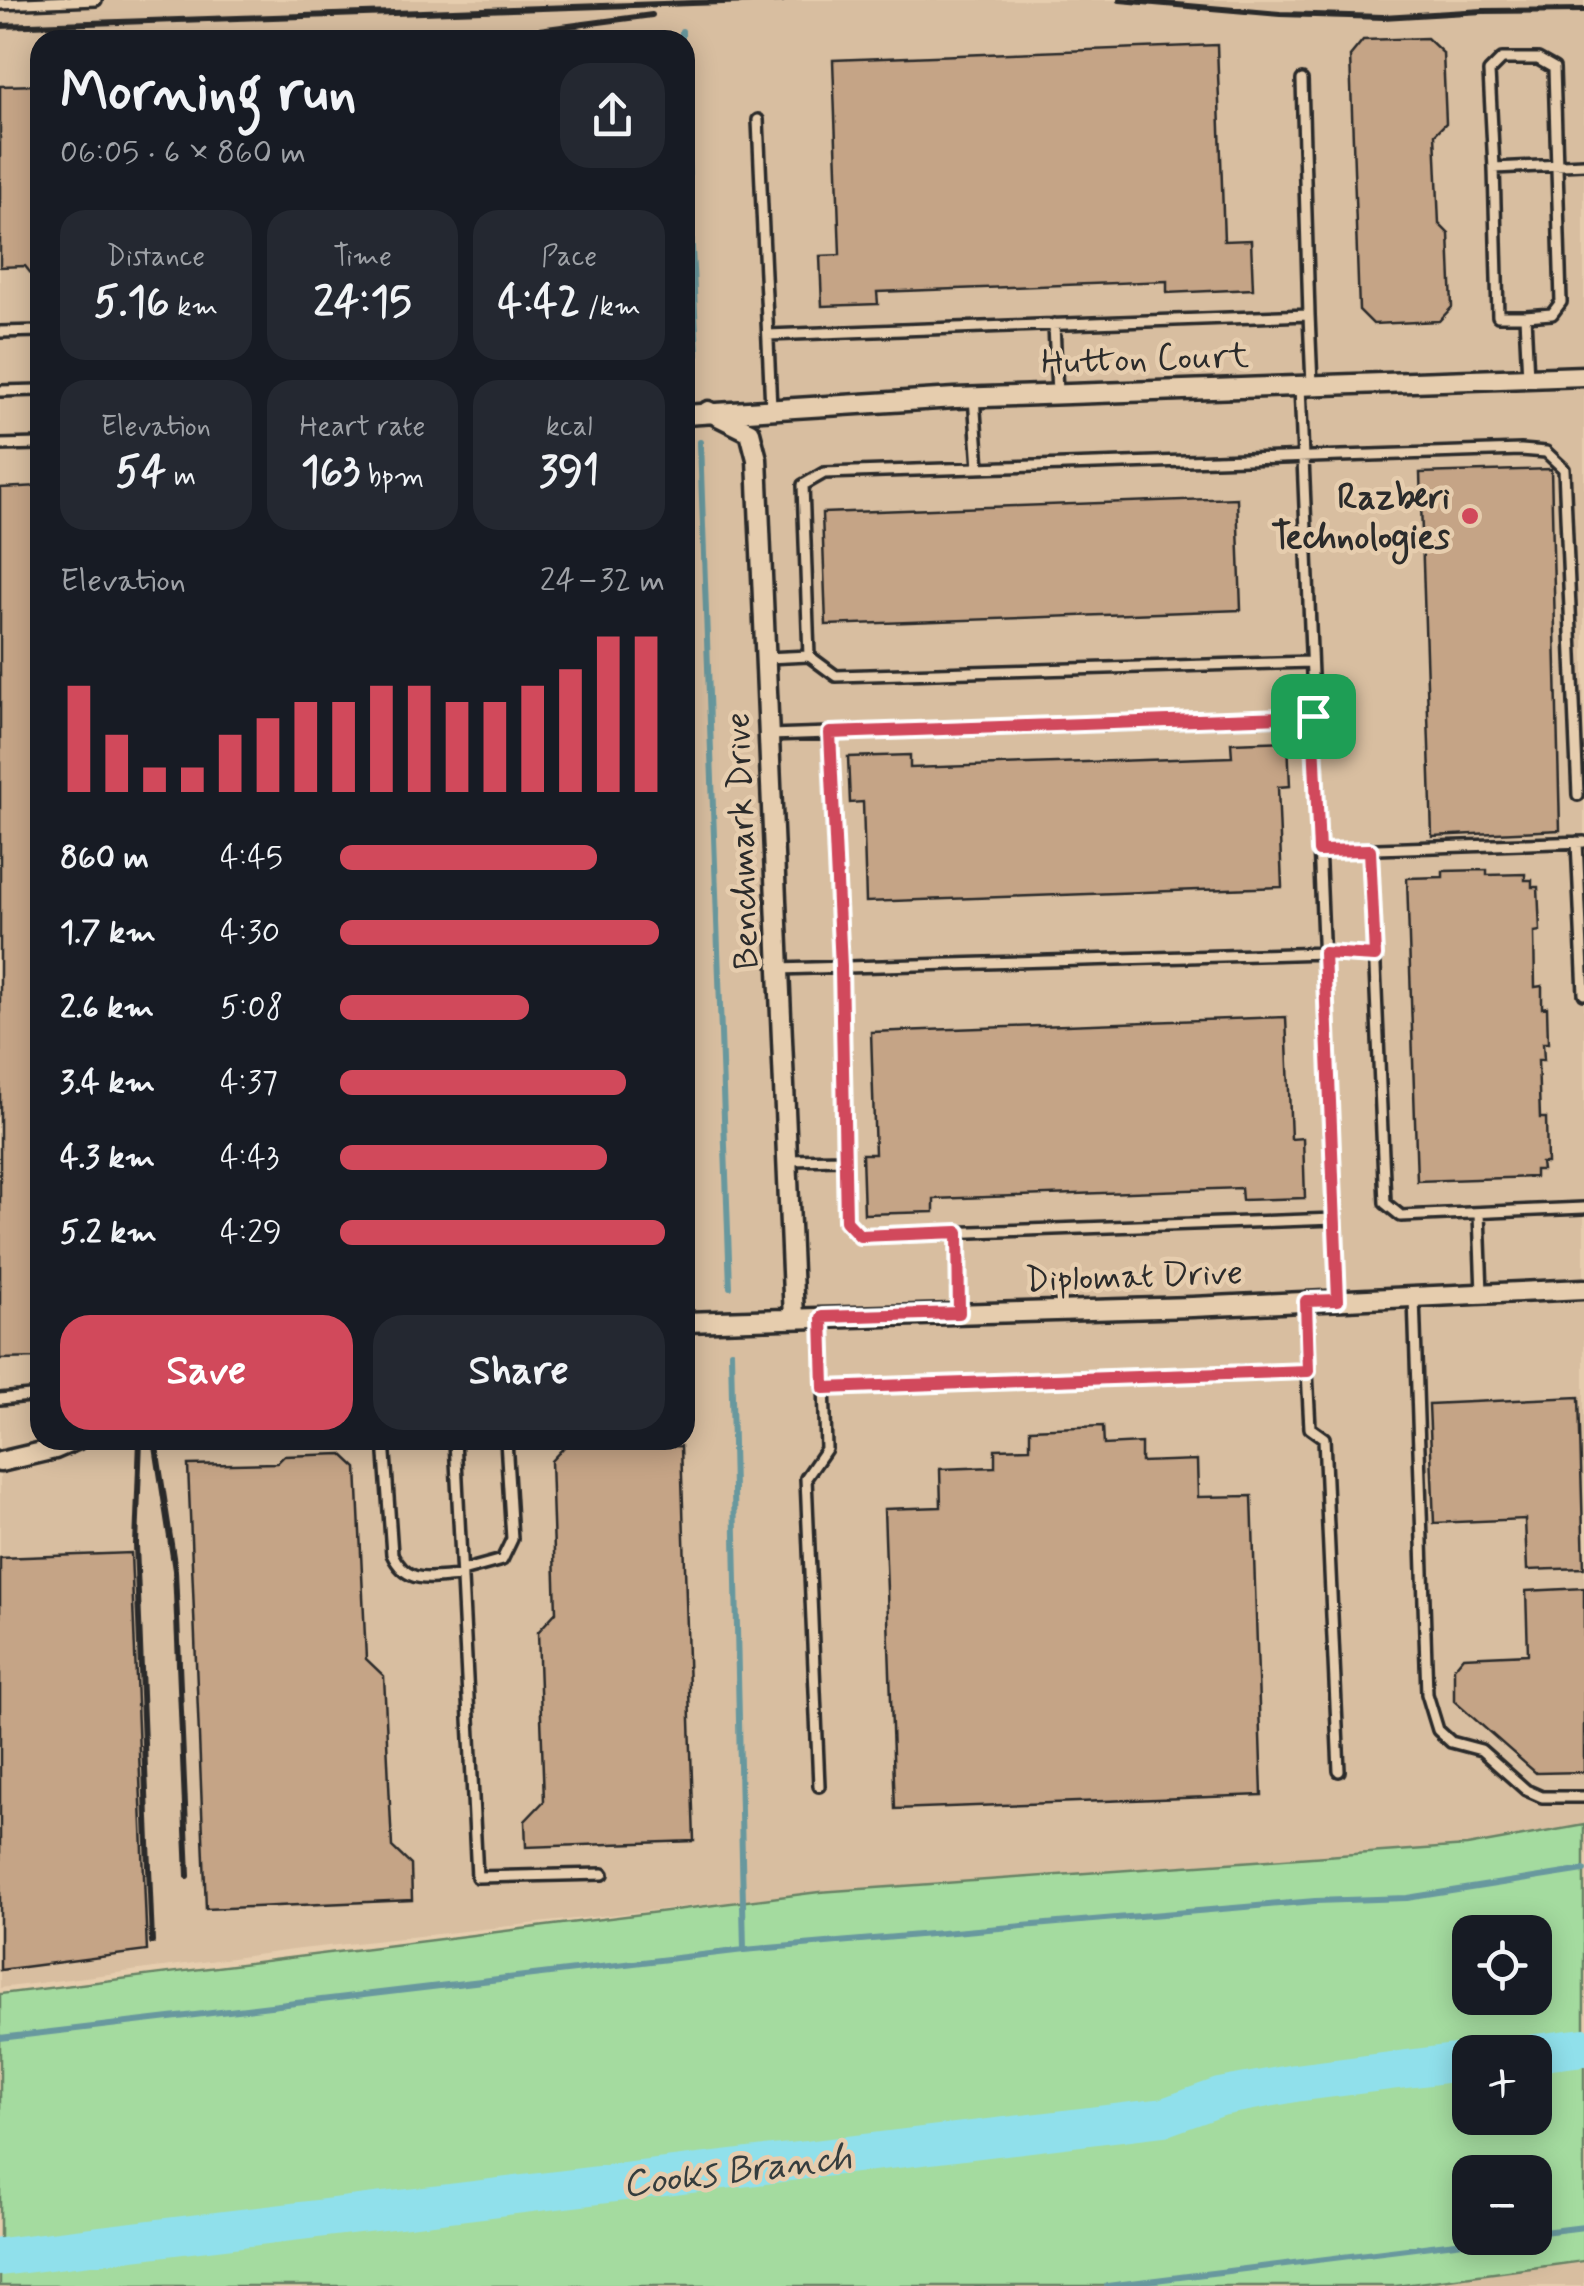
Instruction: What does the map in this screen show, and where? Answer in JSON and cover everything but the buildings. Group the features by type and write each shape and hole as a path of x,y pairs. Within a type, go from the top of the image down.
{"street":[{"name":"Hutton Court","path":"708,411 974,397 1584,376"},
{"path":"695,413 708,411"},
{"name":"Benchmark Drive","path":"708,411 750,432 758,459 794,1318"},
{"name":"Diplomat Drive","path":"695,1322 1584,1288"},
{"path":"0,1462 51,1450"}],"lane":[{"path":"0,4 96,0"},
{"path":"1502,59 1538,59 1554,68 1559,166 1561,302 1552,314 1498,316 1489,72 1502,59"},
{"path":"1302,80 1309,315 1302,458 1338,1300"},
{"path":"758,120 771,408"},
{"path":"1494,168 1584,164"},
{"path":"768,334 1309,315"},
{"path":"1526,316 1528,378"},
{"path":"1054,324 1057,394"},
{"path":"0,332 30,330"},
{"path":"0,391 30,390"},
{"path":"974,397 978,468"},
{"path":"0,446 30,444"},
{"path":"809,656 803,485 824,473 1546,452 1564,469 1579,669 1578,795"},
{"path":"766,658 809,656 836,676 1311,662"},
{"path":"769,735 1313,716"},
{"path":"830,733 841,967 846,1221 860,1236 1335,1219"},
{"path":"1319,851 1581,842 1584,994"},
{"path":"1370,850 1385,1203 1401,1216 1584,1208"},
{"path":"778,969 1324,953 1375,956"},
{"path":"787,1160 844,1159"},
{"path":"1479,1214 1482,1293"},
{"path":"958,1232 959,1313"},
{"path":"1414,1297 1427,1694 1438,1730 1451,1742 1482,1750 1526,1790 1542,1797 1584,1797"},
{"path":"1306,1301 1310,1428 1324,1438 1339,1771"},
{"path":"818,1786 806,1478 826,1449 822,1317"},
{"path":"824,1388 1308,1371"},
{"path":"0,1398 30,1396"},
{"path":"385,1450 392,1554 399,1568 412,1578 462,1574 502,1560 512,1539 507,1450"},
{"path":"456,1450 478,1878 603,1874"}],"shaded area":[{"path":"0,0 1584,0 1584,1825 1467,1846 819,1892 301,1949 0,1988"},
{"path":"1584,2261 1584,2286 1396,2286"}],"green space":[{"path":"1584,1825 1584,2261 1396,2286 0,2286 0,1994 819,1892 1467,1846"}],"waterway":[{"path":"695,312 697,355"},
{"path":"700,442 730,1287"},
{"path":"731,1352 744,1950"},
{"path":"0,2038 744,1950 1315,1901 1407,1898 1584,1870"},
{"name":"Cooks Branch","path":"1552,2051 1584,2047"},
{"name":"Cooks Branch","path":"0,2257 1164,2117 1220,2097 1295,2083 1452,2063"},
{"path":"1552,2231 1584,2227"},
{"path":"1107,2286 1452,2243"}],"railway":[{"path":"0,26 782,0"},
{"path":"1120,0 1280,14 1383,17 1584,10"},
{"path":"539,30 652,15"},
{"path":"140,1450 136,1545 152,1942"},
{"path":"157,1450 175,1570 188,1876"}],"place":[{"name":"Razberi Technologies","path":"1470,516"}],"route":[{"path":"1313,716 1319,851 1370,850 1375,956 1324,953 1338,1300 1306,1301 1308,1371 824,1388 822,1317 959,1313 958,1232 860,1236 846,1221 841,967 830,733 1313,716"}]}
